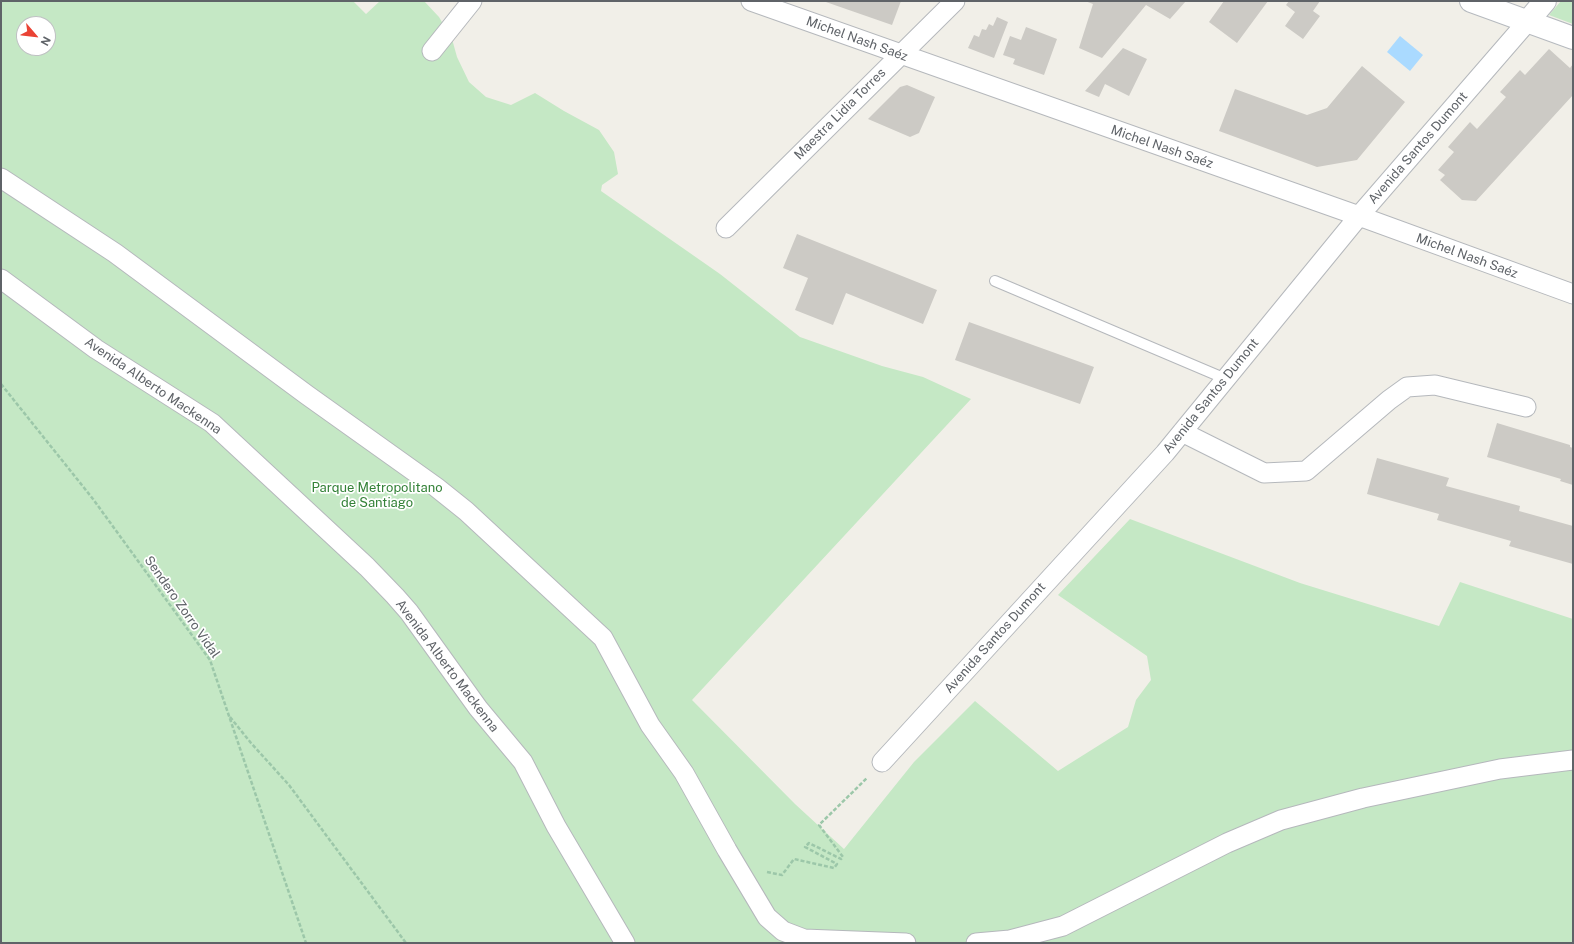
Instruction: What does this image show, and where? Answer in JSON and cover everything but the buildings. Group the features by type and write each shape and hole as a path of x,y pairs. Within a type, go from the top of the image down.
{"main road":[{"path":"1471,1 1573,38"},
{"path":"1528,21 1545,1"}],"street":[{"path":"432,51 472,1"},
{"name":"Michel Nash Saéz","path":"751,1 900,55 1359,216 1573,294"},
{"name":"Maestra Lidia Torres","path":"726,228 955,1"},
{"name":"Avenida Santos Dumont","path":"882,762 1165,453 1359,216 1528,21"},
{"path":"1,178 115,254 307,395 436,487 466,511 604,638 650,726 684,773 767,917 783,931 804,939 906,943"},
{"name":"Avenida Alberto Mackenna","path":"1,279 96,349 212,423 367,567 395,596 409,612 478,708 523,762 556,826 626,943"},
{"path":"1182,432 1264,473 1306,471 1389,400 1407,387 1435,385 1526,407"},
{"path":"976,943 1010,940 1063,926 1227,843 1281,820 1363,798 1500,769 1573,760"}],"lane":[{"path":"995,281 1226,379"}],"path":[{"name":"Sendero Zorro Vidal","path":"1,384 93,499 210,660 306,943"},
{"path":"229,715 251,743 289,785 406,943"},
{"path":"737,867 782,875 794,859 834,868 837,864 805,847 809,843 841,859 843,857 819,825 882,762"}],"green space":[{"name":"Parque Metropolitano de Santiago","path":"1,1 353,1 366,14 380,1 424,1 439,17 452,39 457,57 469,82 486,97 511,105 535,93 599,130 614,152 618,174 602,185 601,191 720,274 800,337 882,366 923,377 971,399 692,700 795,804 844,849 914,762 975,701 1058,771 1128,727 1136,700 1151,680 1147,656 1058,595 1130,519 1300,583 1439,626 1460,582 1573,619 1573,943 1,943"},
{"path":"1561,1 1573,1 1573,24 1549,15"}],"water":[{"path":"1400,36 1423,55 1410,71 1387,52"}]}
